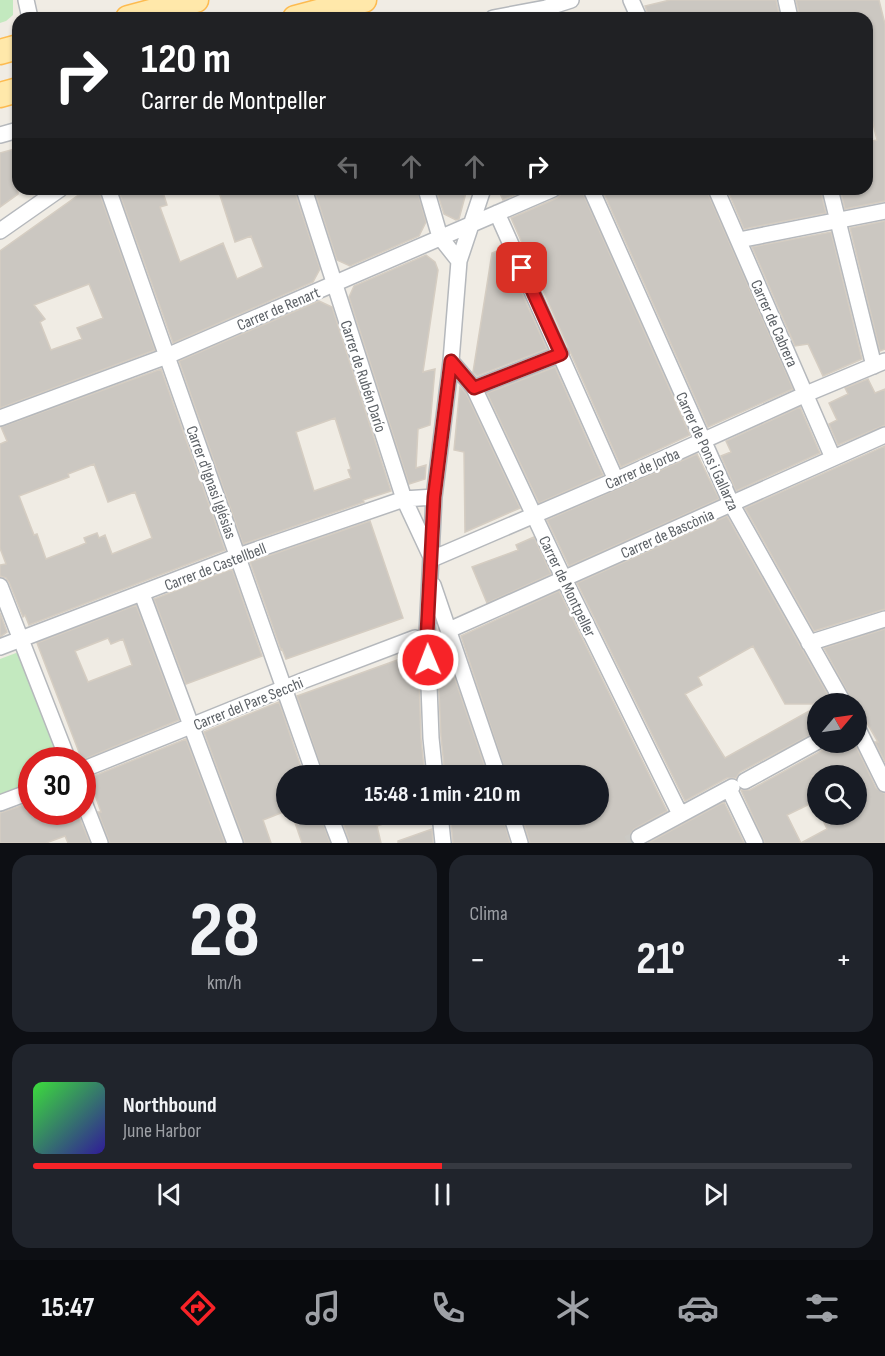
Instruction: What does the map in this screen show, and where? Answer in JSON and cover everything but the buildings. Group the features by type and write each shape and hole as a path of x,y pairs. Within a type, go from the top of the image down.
{"main road":[{"path":"151,12 196,0"},
{"path":"318,12 364,0"}],"street":[{"path":"543,12 571,0"},
{"path":"0,231 51,195"},
{"name":"Carrer d'Ignasi Iglésias","path":"110,195 311,765"},
{"name":"Carrer de Rubén Darío","path":"306,195 404,499 432,559"},
{"path":"428,195 440,237 459,261"},
{"path":"434,765 427,640 434,497 451,361 459,261 481,195"},
{"name":"Carrer de Renart","path":"0,418 167,356 539,195"},
{"name":"Carrer de Pons i Gallarza","path":"594,195 732,505 838,693"},
{"name":"Carrer de Cabrera","path":"719,195 833,458"},
{"path":"832,195 879,364"},
{"path":"739,240 885,211"},
{"path":"497,213 616,480"},
{"path":"474,388 561,354"},
{"name":"Carrer de Montpeller","path":"451,361 474,388 564,579 680,814"},
{"name":"Carrer de Jorba","path":"432,559 879,364"},
{"name":"Carrer de Bascònia","path":"449,630 885,435"},
{"name":"Carrer de Castellbell","path":"0,647 238,556 404,499 434,497"},
{"path":"430,579 494,765"},
{"path":"0,585 63,747"},
{"path":"142,594 235,843"},
{"path":"809,644 885,619"},
{"name":"Carrer del Pare Secchi","path":"96,765 284,688 415,638"},
{"path":"643,838 680,814 807,747"},
{"path":"867,747 885,784"},
{"path":"735,786 755,843"},
{"path":"0,803 18,796"},
{"path":"93,825 100,843"},
{"path":"333,825 340,843"},
{"path":"440,825 441,842"},
{"path":"514,825 520,843"}],"green space":[{"path":"0,0 13,0 12,16 0,23"},
{"path":"16,653 22,655 59,747 18,747 18,791 0,798 0,659"}],"tunnel":[{"path":"628,843 639,837"}],"route":[{"path":"428,660 427,634 434,497 451,361 474,388 561,354 522,268"}]}
